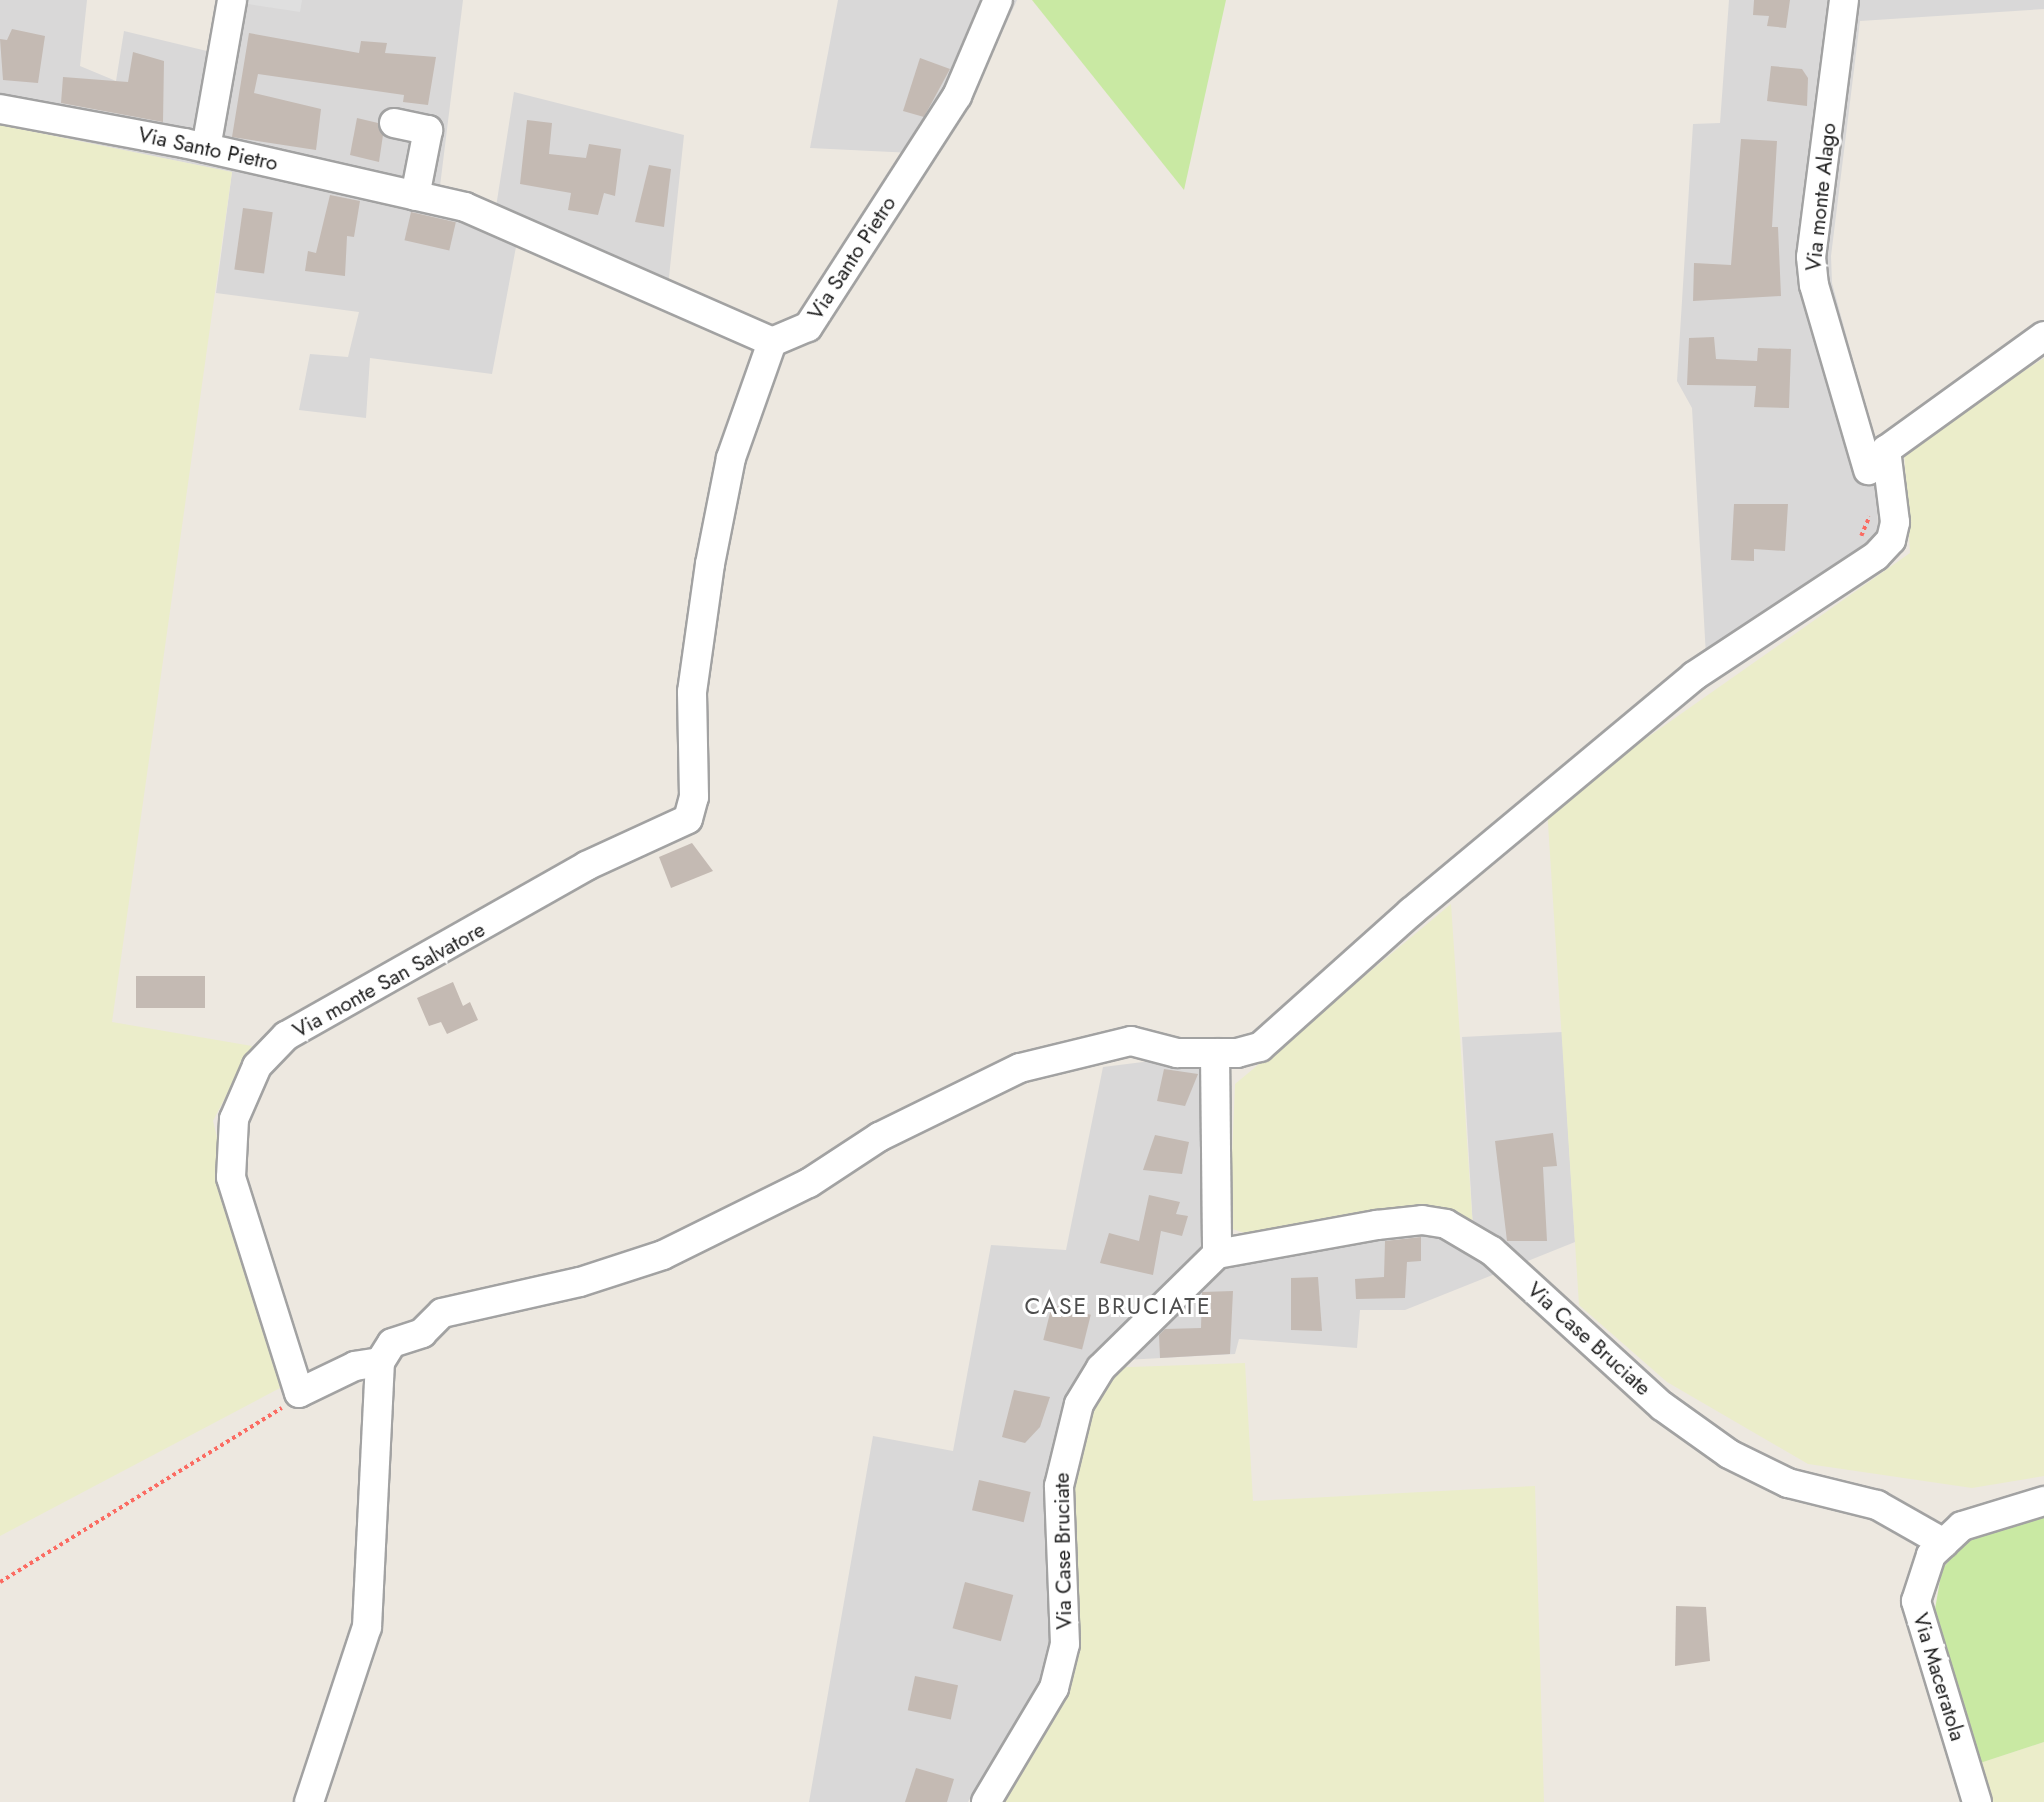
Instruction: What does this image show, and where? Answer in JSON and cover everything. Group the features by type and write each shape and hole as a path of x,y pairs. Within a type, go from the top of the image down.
{"street":[{"path":"206,148 232,0"},
{"name":"Via Santo Pietro","path":"0,109 206,148 465,207 772,342 808,327 957,96 998,0"},
{"name":"Via monte Alago","path":"1844,0 1811,257 1814,285 1868,470"},
{"path":"394,123 428,130 415,196"},
{"path":"309,1802 367,1627 380,1362 392,1343 422,1333 442,1313 580,1282 663,1255 809,1183 879,1137 1020,1068 1131,1041 1177,1053 1215,1053 1261,1047 1421,903 1694,676 1876,556 1891,540 1895,522 1886,450 2044,336"},
{"name":"Via monte San Salvatore","path":"299,1393 231,1177 234,1119 257,1066 286,1036 360,993 493,923 586,866 688,819 694,797 692,692 710,564 731,458 772,342"},
{"path":"1215,1053 1217,1254"},
{"name":"Via Case Bruciate","path":"986,1802 1054,1688 1065,1644 1059,1486 1079,1405 1101,1368 1217,1254 1377,1225 1422,1220 1446,1224 1492,1251 1662,1406 1730,1454 1788,1483 1877,1505 1944,1543"},
{"path":"299,1393 355,1366 380,1362"},
{"name":"Via Maceratola","path":"1977,1802 1916,1601 1931,1555 1962,1526 2044,1501"}],"path":[{"path":"0,1582 275,1414 299,1393"}],"shaded area":[{"path":"0,0 87,0 80,66 116,81 124,31 211,52 217,0 463,0 440,186 496,207 514,92 684,135 667,296 519,231 492,374 370,358 366,418 299,410 310,354 348,357 359,312 216,293 232,172 0,125"},
{"path":"222,0 302,0 300,12"},
{"path":"838,0 1017,0 969,104 933,154 810,148"},
{"path":"1729,0 2044,0 2044,9 1860,21 1831,256 1832,283 1876,444 1878,529 1859,555 1706,656 1692,408 1677,381 1693,124 1720,123"},
{"path":"1562,1032 1575,1242 1405,1310 1360,1310 1357,1348 1239,1339 1235,1354 1088,1362 1065,1399 1045,1480 1052,1638 1041,1683 968,1802 809,1802 873,1436 953,1451 991,1245 1066,1250 1103,1067 1215,1053 1217,1254 1377,1225 1473,1229 1462,1037"}],"green space":[{"path":"1032,0 1226,0 1184,190"},
{"path":"0,125 232,172 112,1022 252,1046 213,1121 280,1388 0,1536"},
{"path":"2044,358 2044,1476 1972,1488 1808,1464 1667,1382 1579,1305 1547,808 1910,553 1904,450"},
{"path":"1451,904 1473,1229 1422,1204 1254,1236 1229,1228 1235,1084"},
{"path":"1245,1363 1253,1501 1535,1486 1544,1802 986,1802 1054,1688 1059,1486 1101,1368"},
{"path":"2044,1510 2044,1742 1980,1763 1934,1615 1942,1569 1973,1533"},
{"path":"2044,1742 2044,1802 1991,1802 1980,1763"}],"building":[{"path":"1754,0 1790,0 1786,28 1767,26 1769,16 1753,15"},
{"path":"12,29 45,36 38,83 3,80 0,39 7,40"},
{"path":"249,33 359,53 361,41 387,43 385,53 436,57 428,105 403,102 404,95 258,74 254,93 321,109 316,150 232,137"},
{"path":"133,52 164,61 163,122 61,103 63,77 128,82"},
{"path":"920,58 950,69 924,117 903,111"},
{"path":"1771,66 1802,69 1808,78 1807,106 1767,101"},
{"path":"357,118 378,123 383,135 379,162 350,155"},
{"path":"527,120 552,123 549,154 586,158 589,144 621,149 615,196 604,193 598,215 568,210 571,193 520,184"},
{"path":"1741,139 1777,141 1772,227 1778,227 1781,296 1693,301 1694,263 1731,265"},
{"path":"649,165 671,169 664,227 635,222"},
{"path":"330,195 360,201 354,237 347,236 345,276 305,271 308,251 316,253"},
{"path":"243,208 273,212 264,274 234,269"},
{"path":"411,212 456,222 449,251 404,240"},
{"path":"1714,337 1716,359 1757,361 1758,348 1791,349 1789,408 1754,407 1756,386 1687,385 1689,338"},
{"path":"1734,504 1788,504 1785,551 1754,549 1754,561 1731,560"},
{"path":"692,843 713,871 671,888 659,857"},
{"path":"136,976 205,976 205,1008 136,1008"},
{"path":"453,982 463,1006 470,1002 478,1020 447,1034 441,1022 429,1026 417,998"},
{"path":"1164,1069 1198,1074 1185,1106 1157,1101"},
{"path":"1553,1133 1557,1166 1543,1167 1547,1241 1507,1241 1495,1141"},
{"path":"1155,1135 1189,1142 1182,1174 1143,1170"},
{"path":"1149,1195 1180,1202 1176,1214 1188,1216 1182,1236 1161,1231 1153,1275 1100,1263 1109,1233 1139,1241"},
{"path":"1421,1237 1421,1261 1407,1262 1405,1298 1356,1299 1355,1279 1384,1277 1385,1241"},
{"path":"1318,1277 1322,1331 1291,1330 1291,1278"},
{"path":"1233,1291 1230,1354 1160,1358 1159,1335 1165,1329 1201,1328 1202,1292"},
{"path":"1052,1305 1091,1315 1082,1350 1043,1340"},
{"path":"1014,1390 1050,1397 1040,1427 1025,1443 1002,1437"},
{"path":"979,1480 1031,1492 1024,1522 972,1510"},
{"path":"965,1582 1013,1595 1001,1641 953,1628"},
{"path":"1676,1606 1706,1607 1710,1661 1675,1666"},
{"path":"915,1676 958,1685 951,1719 908,1710"},
{"path":"916,1768 954,1779 947,1802 905,1802"}],"district":[{"name":"CASE BRUCIATE","path":"1118,1306"}]}
